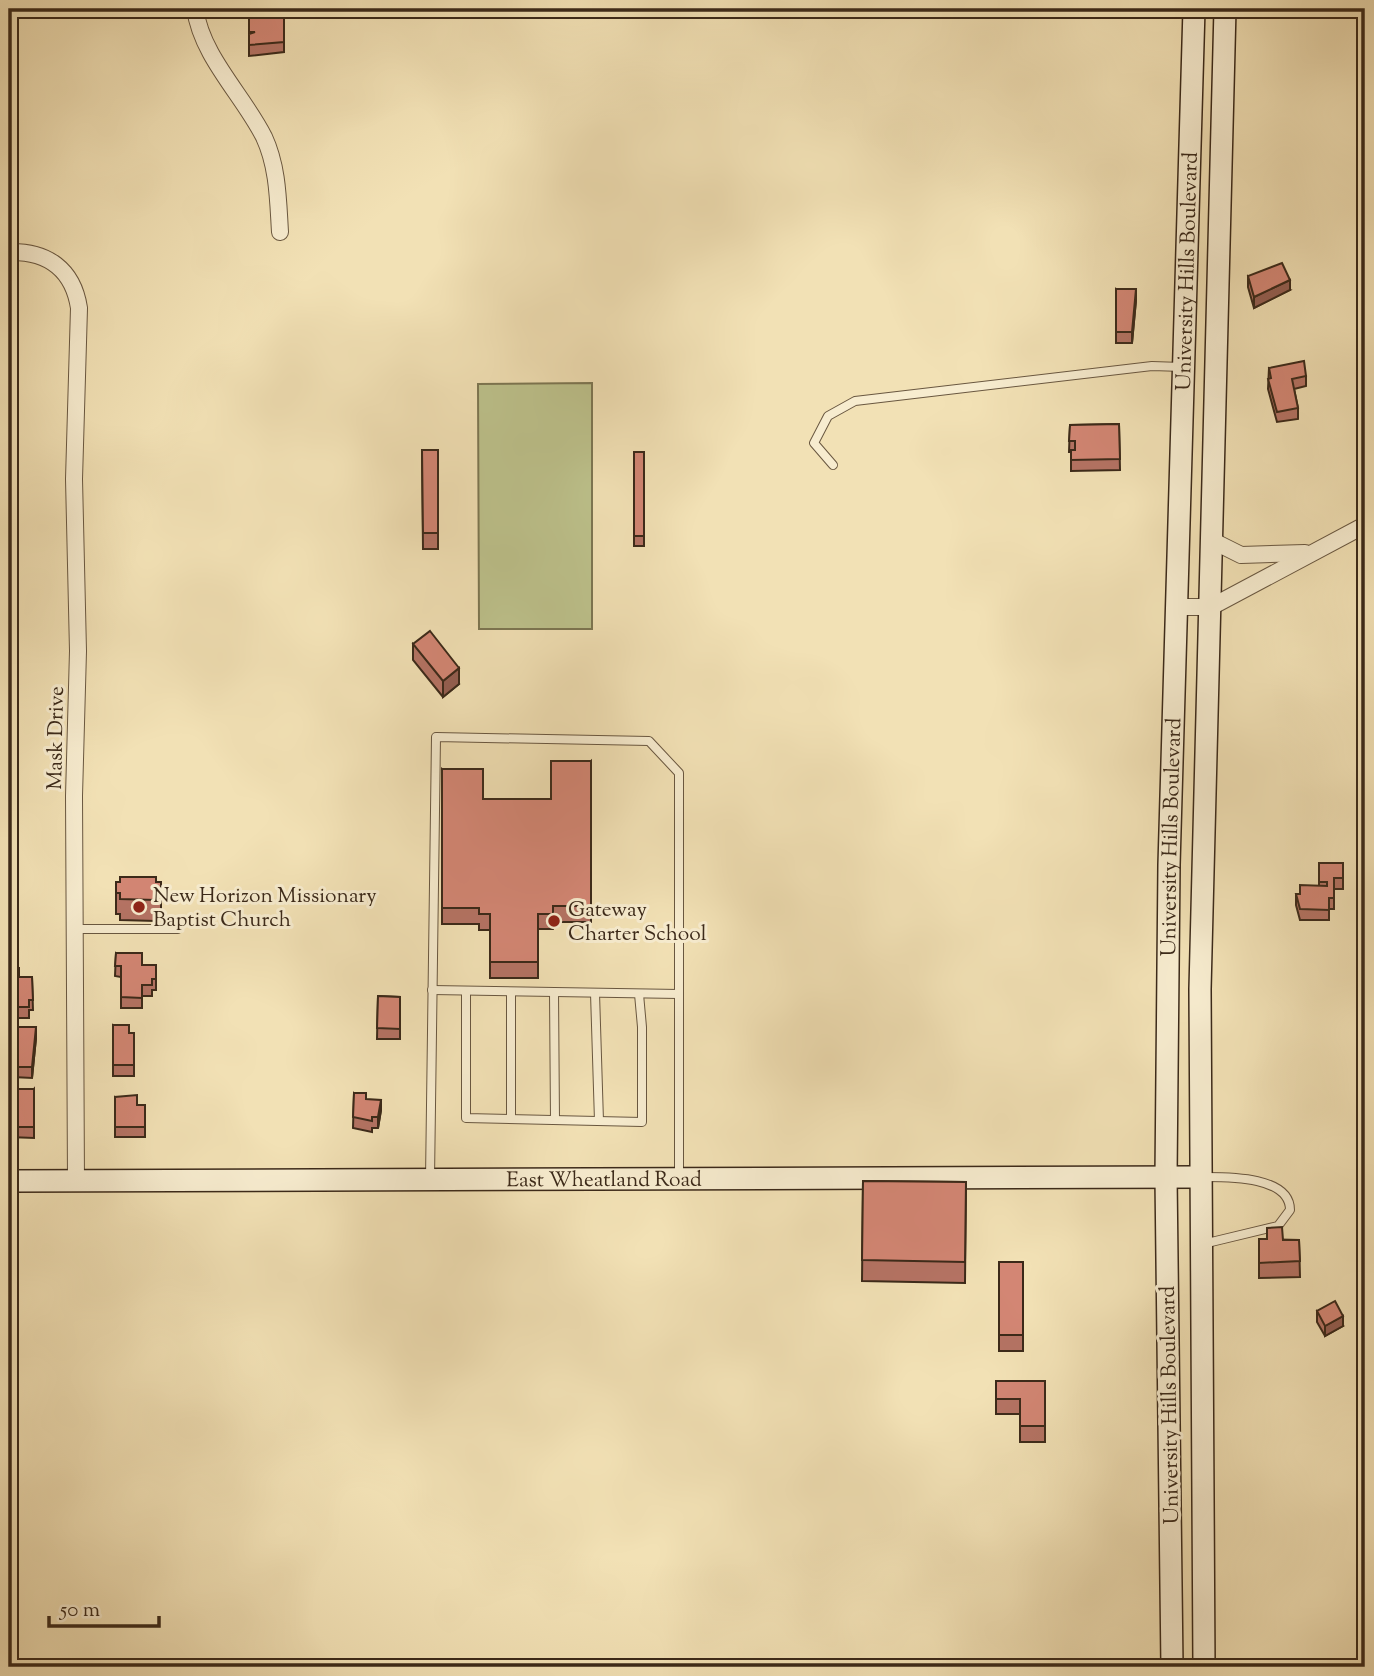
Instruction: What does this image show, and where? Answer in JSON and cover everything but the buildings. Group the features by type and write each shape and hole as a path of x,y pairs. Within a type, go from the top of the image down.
{"main road":[{"name":"University Hills Boulevard","path":"1172,1667 1166,1177 1169,865 1194,9"},
{"name":"University Hills Boulevard","path":"1204,1667 1200,989 1225,9"},
{"path":"1182,367 1215,367"},
{"name":"East Wheatland Road","path":"9,1181 1200,1177"},
{"path":"1168,1341 1201,1341"},
{"path":"1169,1392 1201,1392"}],"street":[{"path":"195,9 197,22 228,82 264,138 276,173 281,232"},
{"name":"Mask Drive","path":"9,252 42,256 72,280 77,296 80,344 74,479 78,651 74,929 76,1181"},
{"path":"1178,607 1211,607 1365,525"},
{"path":"1211,540 1241,555 1286,556 1317,551"}],"lane":[{"path":"833,465 814,443 828,416 855,401 1152,366 1182,367"},
{"path":"430,1179 436,737 649,741 679,773 680,1178"},
{"path":"74,929 178,929"},
{"path":"432,990 679,994"},
{"path":"466,991 466,1118 642,1122 642,1027 639,994"},
{"path":"511,992 511,1119"},
{"path":"554,992 555,1120"},
{"path":"595,993 599,1121"},
{"path":"1200,1177 1261,1183 1281,1190 1290,1204 1290,1210 1278,1226 1201,1244"}],"green space":[{"path":"592,383 592,629 479,629 478,384"}],"place":[{"name":"New Horizon Missionary Baptist Church","path":"139,907"},
{"name":"Gateway Charter School","path":"554,921"}]}
